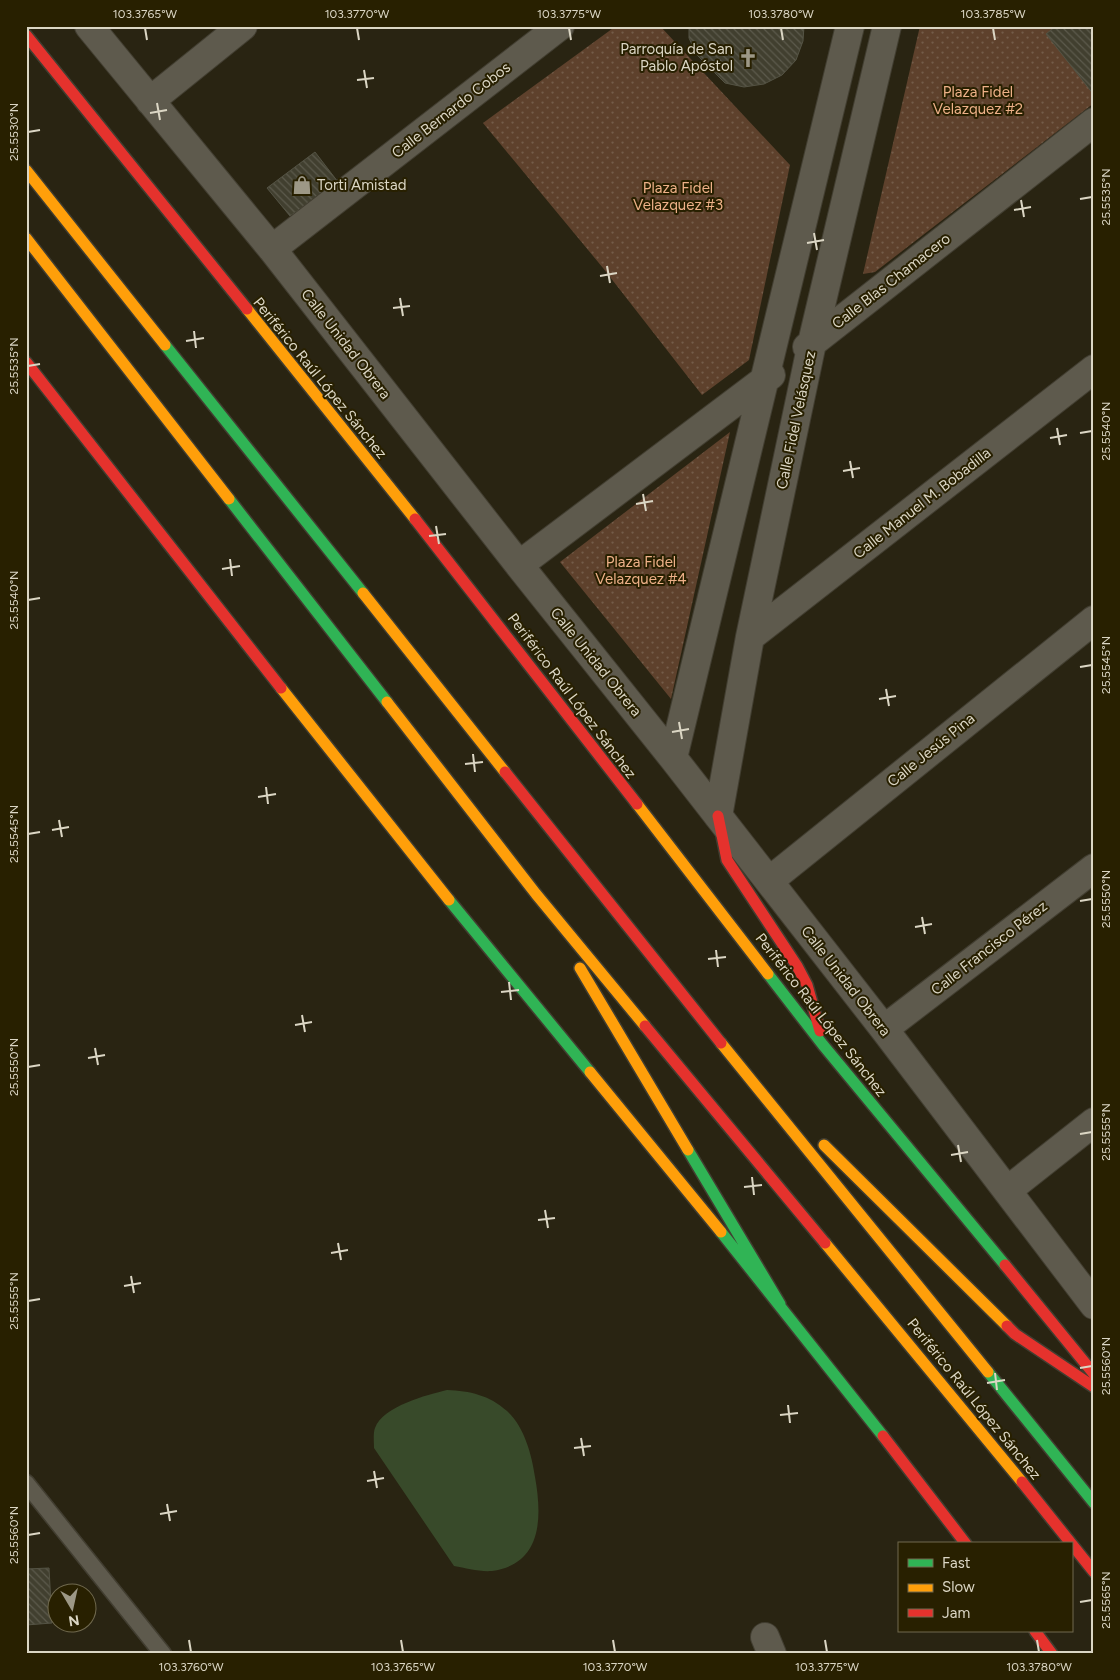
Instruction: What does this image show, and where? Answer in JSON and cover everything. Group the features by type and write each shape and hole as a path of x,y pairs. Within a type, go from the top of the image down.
{"main road":[{"name":"Periférico Raúl López Sánchez","path":"26,35 469,585 823,1044 1094,1374"},
{"name":"Periférico Raúl López Sánchez","path":"26,170 719,1040 1094,1503"},
{"name":"Periférico Raúl López Sánchez","path":"26,238 536,894 990,1441 1070,1542"},
{"path":"26,362 33,380 397,836 780,1304 964,1542"},
{"path":"718,816 727,860 797,966 807,985 823,1044"},
{"path":"536,894 780,1304"},
{"path":"719,1040 797,1117"},
{"path":"818,1138 1015,1334 1094,1387"},
{"name":"Periférico Raúl López Sánchez","path":"1072,1544 1094,1572"},
{"path":"1035,1632 1052,1654"}],"street":[{"name":"Calle Unidad Obrera","path":"89,26 272,249 519,565 673,758 1008,1190 1094,1305"},
{"path":"150,101 244,26"},
{"name":"Calle Bernardo Cobos","path":"272,249 560,26"},
{"path":"673,758 850,26"},
{"name":"Calle Fidel Velásquez","path":"718,816 750,637 812,343 887,26"},
{"name":"Calle Blas Chamacero","path":"519,565 812,343 1094,122"},
{"name":"Calle Manuel M. Bobadilla","path":"750,637 1094,369"},
{"name":"Calle Jesús Pina","path":"769,881 1094,620"},
{"name":"Calle Francisco Pérez","path":"884,1029 1094,868"},
{"path":"1008,1190 1094,1122"}],"lane":[{"path":"26,1483 163,1654"}],"green space":[{"name":"Plaza Fidel Velazquez #3","path":"616,26 660,26 790,165 749,360 702,395 603,268 483,123"},
{"name":"Plaza Fidel Velazquez #2","path":"920,26 1094,26 1094,103 875,272 863,274"},
{"name":"Plaza Fidel Velazquez #4","path":"730,432 671,699 560,562"}],"shaded area":[{"path":"447,1390 464,1391 493,1401 513,1417 526,1441 532,1460 537,1492 538,1522 530,1548 521,1559 509,1567 487,1571 454,1566 374,1448 375,1428 387,1413 406,1403"}],"building":[{"name":"Parroquía de San Pablo Apóstol","path":"689,26 804,26 803,41 796,60 782,75 764,84 744,87 725,83 697,55 689,38"},
{"path":"1056,26 1094,26 1094,95 1046,34"},
{"name":"Torti Amistad","path":"315,152 338,182 290,216 267,188"},
{"path":"49,1568 48,1623 26,1625 26,1569"}],"traffic: fast":[{"path":"165,345 363,593"},
{"path":"229,499 387,702"},
{"path":"449,900 590,1072"},
{"path":"768,974 823,1045 1005,1265"},
{"path":"688,1150 780,1304"},
{"path":"721,1232 883,1436"},
{"path":"988,1372 1094,1503"}],"traffic: slow":[{"path":"26,170 165,345"},
{"path":"26,238 229,499"},
{"path":"247,309 415,519"},
{"path":"363,593 505,772"},
{"path":"281,688 449,900"},
{"path":"387,702 536,894 645,1026"},
{"path":"637,804 768,974"},
{"path":"580,968 688,1150"},
{"path":"721,1043 988,1372"},
{"path":"590,1072 721,1232"},
{"path":"824,1145 1007,1326"},
{"path":"825,1243 1022,1482"}],"traffic: jam":[{"path":"26,35 247,309"},
{"path":"26,362 281,688"},
{"path":"415,519 637,804"},
{"path":"505,772 721,1043"},
{"path":"718,816 727,860 797,966 807,985 820,1031"},
{"path":"645,1026 825,1243"},
{"path":"1005,1265 1094,1374"},
{"path":"1007,1326 1015,1334 1094,1387"},
{"path":"883,1436 964,1542"},
{"path":"1022,1482 1070,1542"},
{"path":"1072,1544 1094,1572"},
{"path":"1036,1632 1052,1654"}],"place":[{"name":"Parroquía de San Pablo Apóstol","path":"748,58"},
{"name":"Torti Amistad","path":"302,185"}]}
